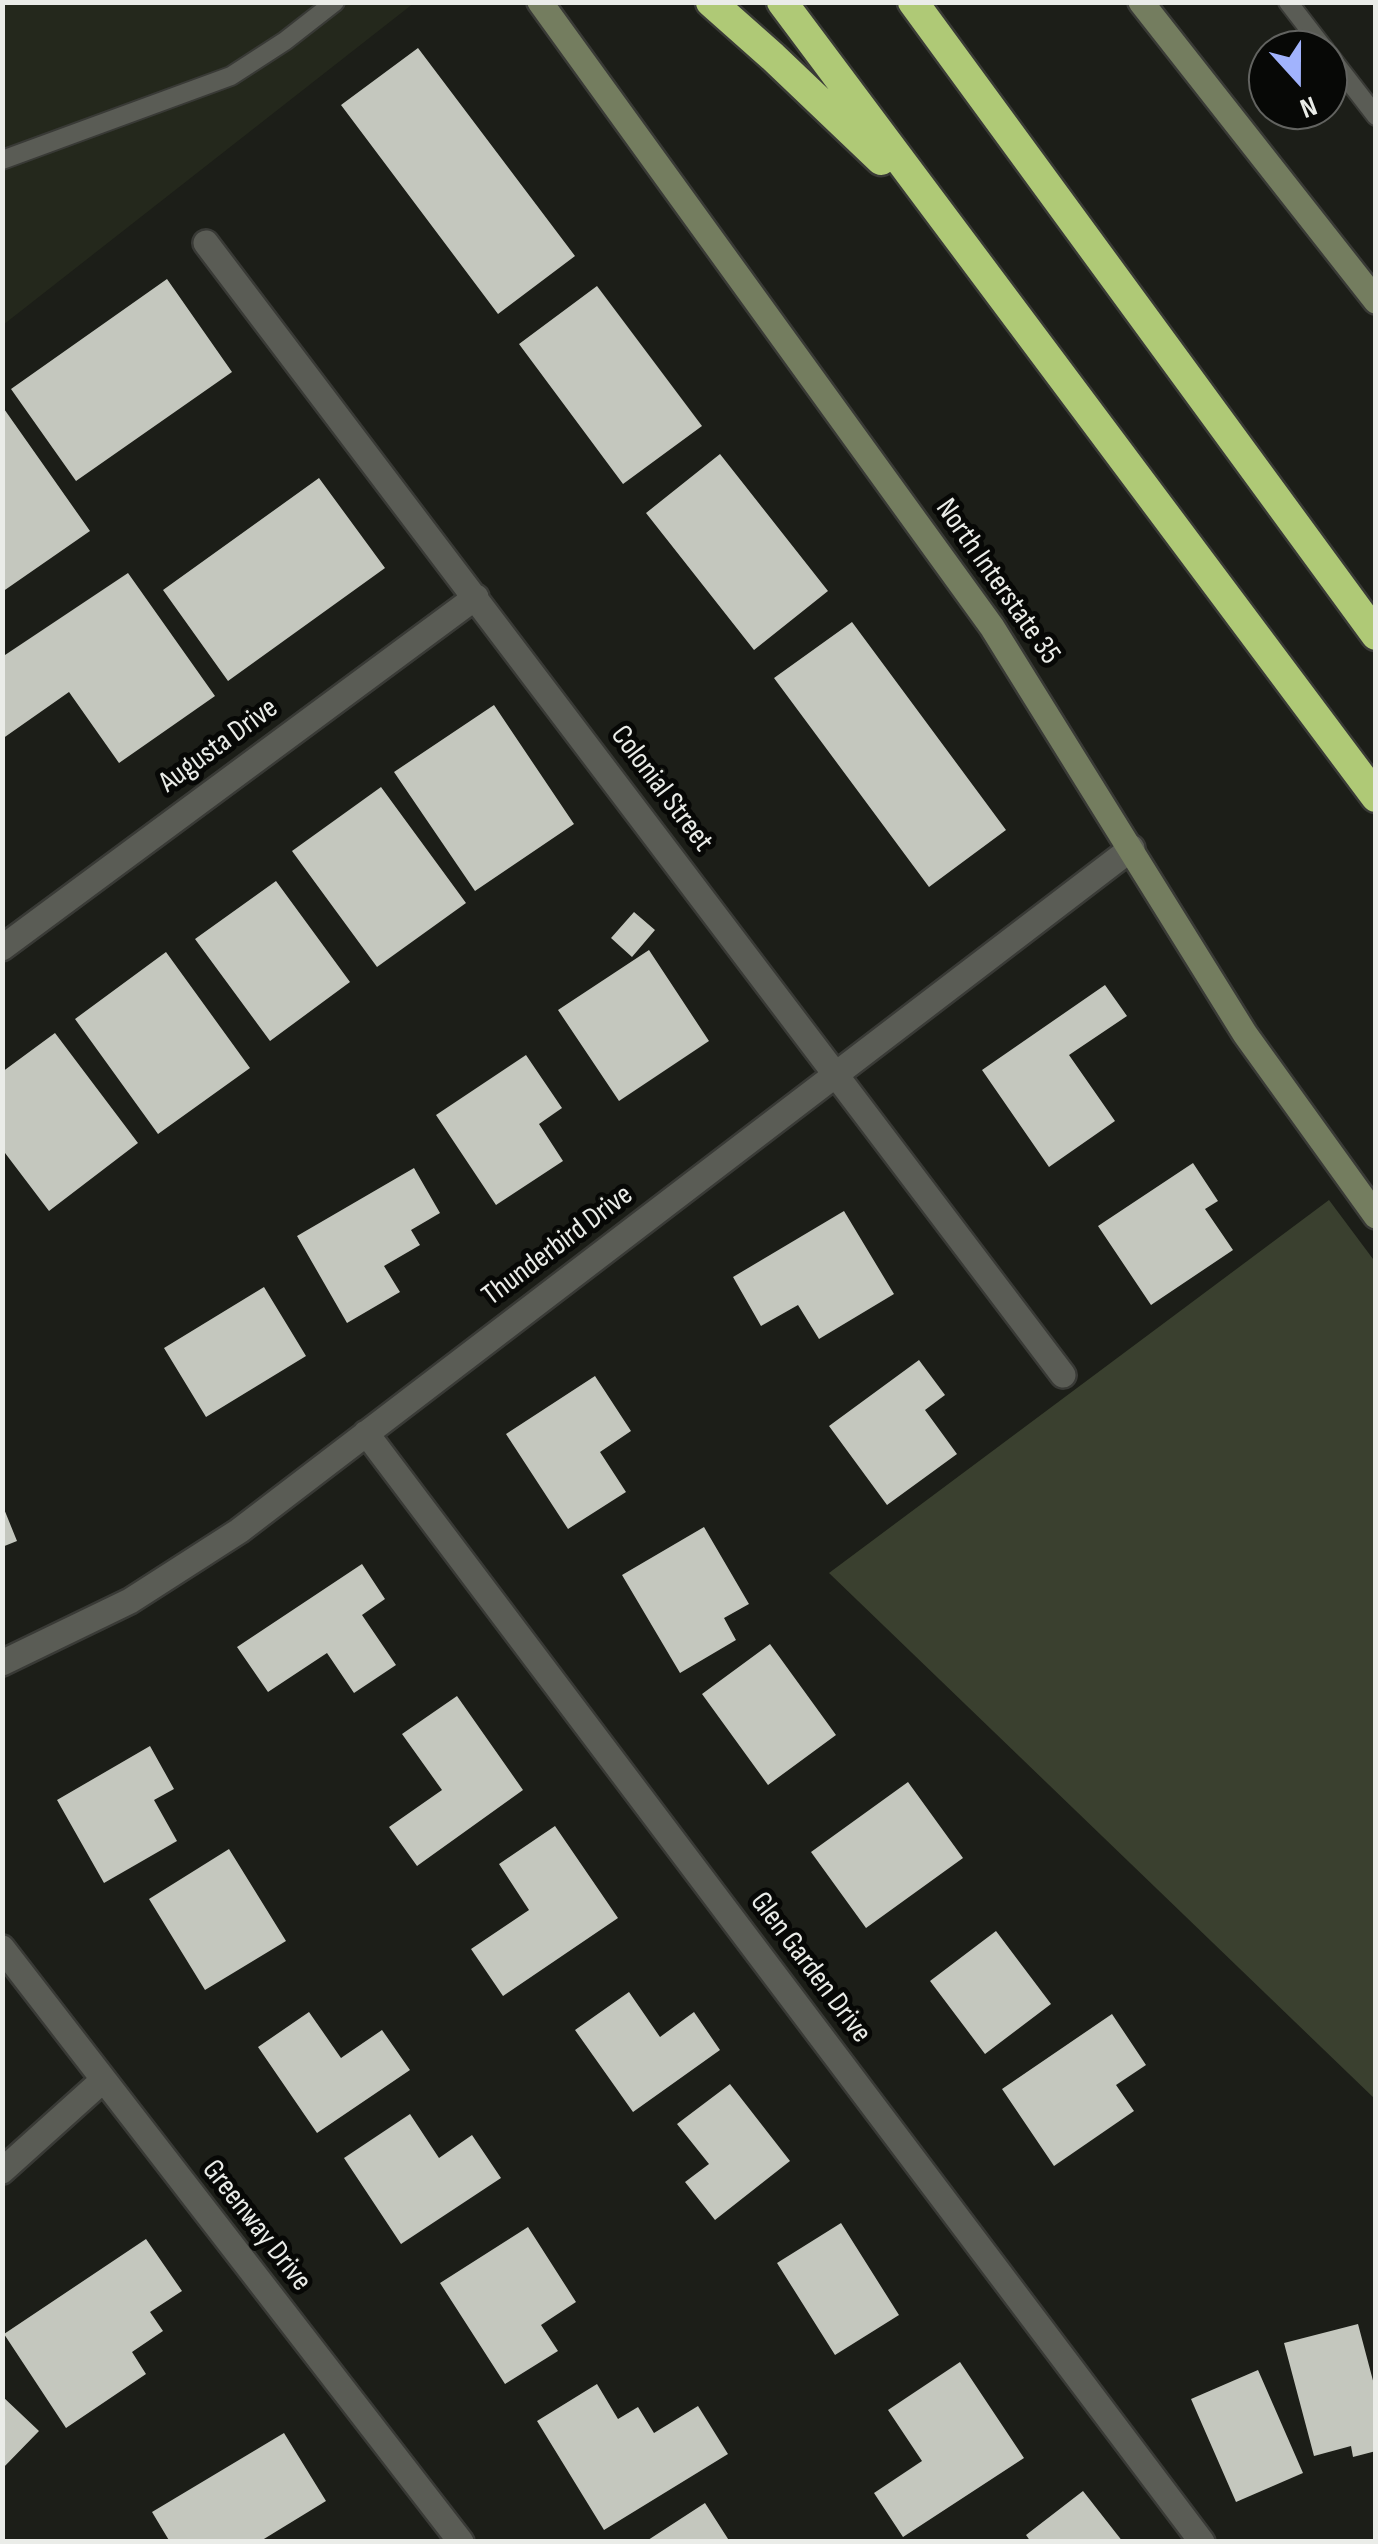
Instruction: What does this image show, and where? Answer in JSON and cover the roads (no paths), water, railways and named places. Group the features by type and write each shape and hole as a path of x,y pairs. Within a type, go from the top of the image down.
{"highway":[{"path":"711,2 773,56 941,218"},
{"path":"782,2 1376,796"},
{"path":"913,2 1376,635"}],"main road":[{"name":"North Interstate 35","path":"540,2 992,627 1245,1034 1376,1216"},
{"path":"1140,2 1376,301"}],"street":[{"name":"Colonial Street","path":"206,243 1063,1375"},
{"name":"Augusta Drive","path":"2,948 476,597"},
{"name":"Thunderbird Drive","path":"2,1664 130,1600 238,1531 1132,848"},
{"name":"Glen Garden Drive","path":"366,1433 1202,2542"},
{"name":"Greenway Drive","path":"2,1948 447,2536"},
{"path":"2,2171 102,2081"}],"lane":[{"path":"2,160 231,76 335,2"},
{"path":"1288,2 1309,30"},
{"path":"1348,80 1376,116"}]}
